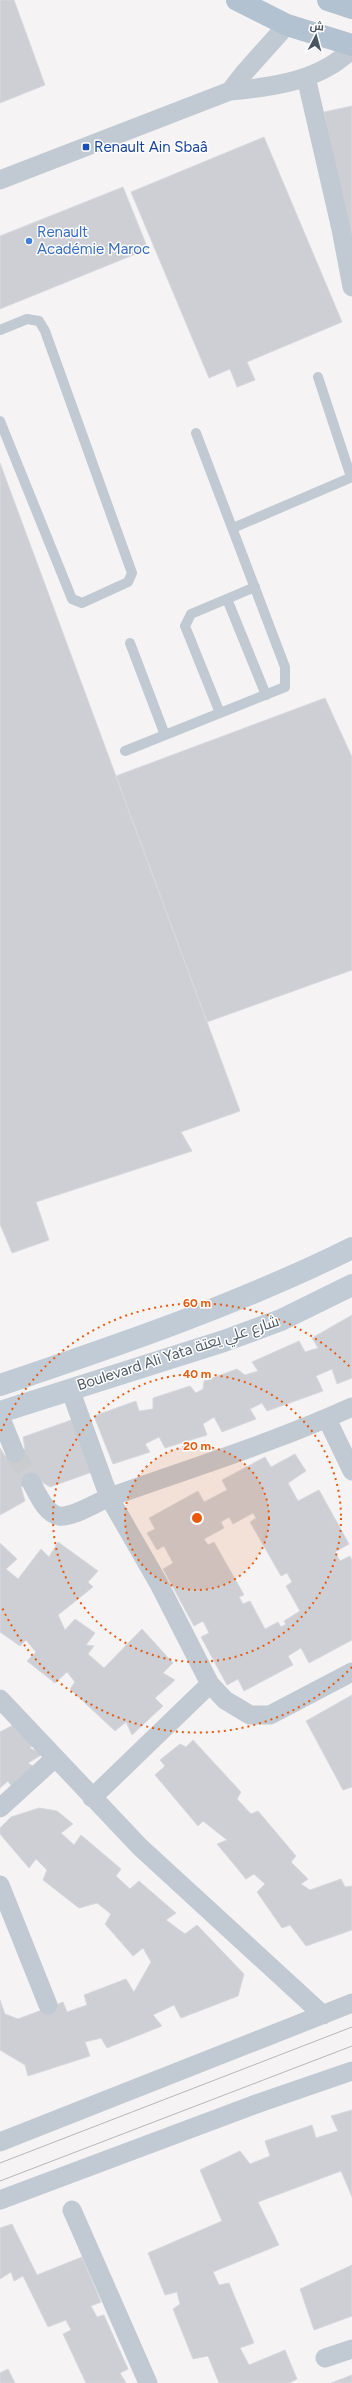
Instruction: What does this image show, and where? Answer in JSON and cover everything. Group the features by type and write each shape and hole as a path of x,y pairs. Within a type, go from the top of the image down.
{"main road":[{"path":"237,0 287,25 352,45"},
{"path":"328,0 352,8"}],"street":[{"path":"230,91 287,25"},
{"path":"0,180 230,91 268,88 306,77 330,67 352,49"},
{"path":"306,77 340,222 352,287"},
{"name":"Boulevard Ali Yata شارع علي يعتة","path":"0,1384 82,1358 269,1288 352,1248"},
{"name":"Boulevard Ali Yata شارع علي يعتة","path":"0,1412 224,1341 281,1320 352,1285"},
{"path":"70,1389 109,1497 158,1584 210,1684 225,1700 238,1709 259,1716 270,1715 283,1710 352,1672"},
{"path":"31,1482 50,1512 62,1516 109,1497 238,1453 327,1419 352,1407"},
{"path":"0,1416 14,1453"},
{"path":"327,1419 352,1471"},
{"path":"92,1798 210,1684"},
{"path":"0,1699 92,1798 182,1888 323,2015"},
{"path":"0,1808 55,1758"},
{"path":"0,1884 48,2005"},
{"path":"0,2142 352,2003"},
{"path":"0,2200 259,2103 352,2071"},
{"path":"72,2210 148,2383"},
{"path":"325,2358 352,2349"}],"lane":[{"path":"0,330 27,319 39,321 45,331 132,573 128,582 82,603 72,599 0,421"},
{"path":"233,528 351,477 318,377"},
{"path":"125,751 285,687 285,666 196,433"},
{"path":"220,713 185,626 191,614 255,587"},
{"path":"226,599 266,694"},
{"path":"130,643 165,736"}],"building":[{"path":"0,0 14,0 45,85 0,103"},
{"path":"352,106 352,255 324,112"},
{"path":"264,137 342,322 247,362 255,380 237,387 230,369 209,378 131,192"},
{"path":"123,187 148,249 0,309 0,236"},
{"path":"0,463 240,1111 181,1132 192,1151 36,1202 49,1240 12,1253 0,1224"},
{"path":"325,698 352,757 352,970 207,1022 116,776"},
{"path":"352,1315 352,1378 337,1384 332,1369 316,1376 323,1391 267,1411 262,1403 250,1409 256,1419 222,1432 214,1417 203,1424 207,1435 165,1448 159,1437 145,1444 150,1452 113,1464 94,1416 136,1401 139,1411 153,1409 153,1398 190,1386 196,1393 203,1389 204,1381 237,1369 245,1375 258,1371 252,1362 299,1341 305,1352 318,1348 312,1338"},
{"path":"77,1418 95,1471 50,1487 37,1479 21,1487 25,1501 0,1515 0,1448 5,1456 25,1449 23,1437"},
{"path":"295,1454 306,1471 288,1483 298,1501 319,1490 349,1544 335,1552 340,1561 350,1556 352,1560 352,1640 309,1663 301,1648 288,1656 293,1665 244,1691 238,1679 227,1685 201,1637 209,1633 203,1621 194,1626 163,1569 173,1563 164,1546 157,1550 147,1533 155,1529 149,1518 198,1491 204,1502 227,1490 222,1480 265,1457 271,1467","holes":["253,1513 256,1518 250,1522 281,1576 287,1573 292,1582 286,1586 300,1611 284,1621 286,1624 281,1627 278,1622 265,1629 250,1601 243,1604 239,1597 244,1595 214,1542 208,1545 204,1539 224,1528 221,1522 229,1517 233,1524"]},
{"path":"58,1542 98,1571 88,1582 93,1587 58,1615 65,1630 75,1619 95,1633 86,1645 94,1646 88,1654 104,1668 142,1629 173,1663 163,1673 175,1680 155,1698 163,1706 132,1735 126,1722 115,1731 70,1689 75,1682 67,1672 55,1683 27,1661 36,1652 26,1640 20,1646 0,1632 0,1543 17,1559 6,1569 18,1579 41,1549 49,1557"},
{"path":"352,1695 352,1787 343,1790 306,1721"},
{"path":"17,1723 40,1738 30,1748 43,1754 28,1763 39,1770 14,1790 8,1781 0,1788 0,1732"},
{"path":"193,1740 241,1792 237,1799 251,1814 258,1811 296,1856 291,1862 308,1879 301,1884 310,1890 341,1879 345,1887 352,1886 352,1930 306,1946 290,1925 282,1928 257,1892 265,1884 254,1874 246,1879 217,1844 227,1840 203,1821 198,1826 155,1775 165,1766 160,1760 180,1744 186,1747"},
{"path":"39,1808 57,1811 73,1824 61,1833 74,1845 81,1835 121,1869 116,1876 130,1889 139,1881 176,1913 166,1920 185,1934 197,1925 244,1974 238,1996 181,2018 174,2005 153,2015 162,2026 107,2048 101,2038 85,2042 90,2056 28,2076 25,2065 0,2050 0,2000 5,2014 18,2019 63,2002 67,2012 87,2005 84,1995 126,1979 134,1992 151,1962 143,1948 133,1956 105,1924 111,1914 97,1903 79,1908 43,1880 47,1870 36,1859 29,1868 0,1834 0,1828 11,1817"},
{"path":"352,2110 352,2197 341,2171 258,2202 279,2245 213,2272 219,2285 229,2283 254,2343 240,2348 249,2365 285,2350 297,2379 289,2383 219,2383 208,2356 193,2359 173,2309 180,2304 177,2292 165,2295 148,2253 222,2221 200,2170 240,2151 250,2164 270,2156 265,2141 312,2125 316,2138 338,2131 331,2116"},
{"path":"12,2224 37,2275 82,2257 101,2302 91,2306 97,2317 104,2315 128,2369 120,2373 126,2383 86,2383 63,2334 71,2330 66,2320 48,2327 23,2276 14,2281 11,2272 0,2279 0,2228"},
{"path":"352,2265 352,2316 314,2330 300,2289"},
{"path":"8,2369 15,2383 0,2383 0,2373"},
{"path":"352,2375 352,2383 331,2383"}],"tunnel":[{"path":"15,1453 31,1482"}],"tram line":[{"path":"0,2163 352,2027"},
{"path":"0,2181 352,2046"}],"place":[{"name":"Renault Ain Sbaâ","path":"86,147"},
{"name":"Renault Académie Maroc","path":"29,241"}]}
